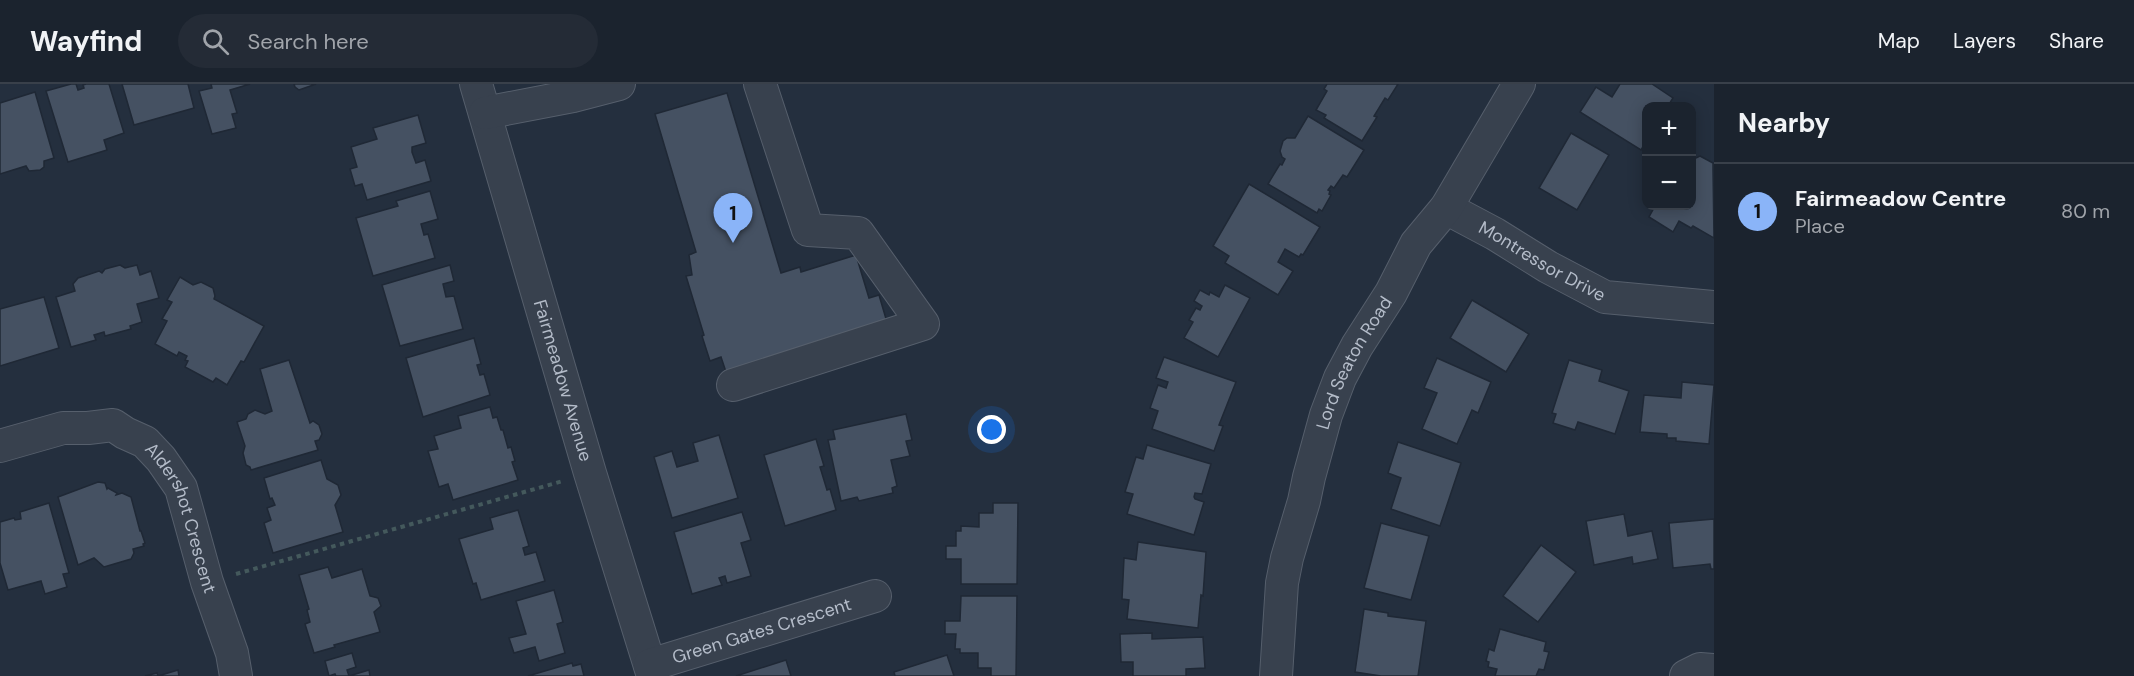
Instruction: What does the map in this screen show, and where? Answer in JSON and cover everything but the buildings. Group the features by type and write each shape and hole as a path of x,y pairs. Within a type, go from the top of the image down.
{"street":[{"name":"Fairmeadow Avenue","path":"476,84 590,473 651,670"},
{"path":"485,113 573,96 619,84"},
{"path":"733,385 922,324 858,233 808,230 760,84"},
{"name":"Lord Seaton Road","path":"1276,676 1282,583 1287,558 1326,415 1340,378 1416,244 1446,208 1519,84"},
{"name":"Montressor Drive","path":"1446,208 1605,297 1714,308"},
{"name":"Aldershot Crescent","path":"0,446 63,428 88,428 113,424 125,433 145,442 161,459 181,488 207,582 232,653 236,676"},
{"name":"Green Gates Crescent","path":"651,670 875,596"},
{"path":"1686,676 1700,669 1714,670"}],"path":[{"path":"207,582 590,473"}],"place":[{"name":"Fairmeadow Centre","path":"733,243"}]}
